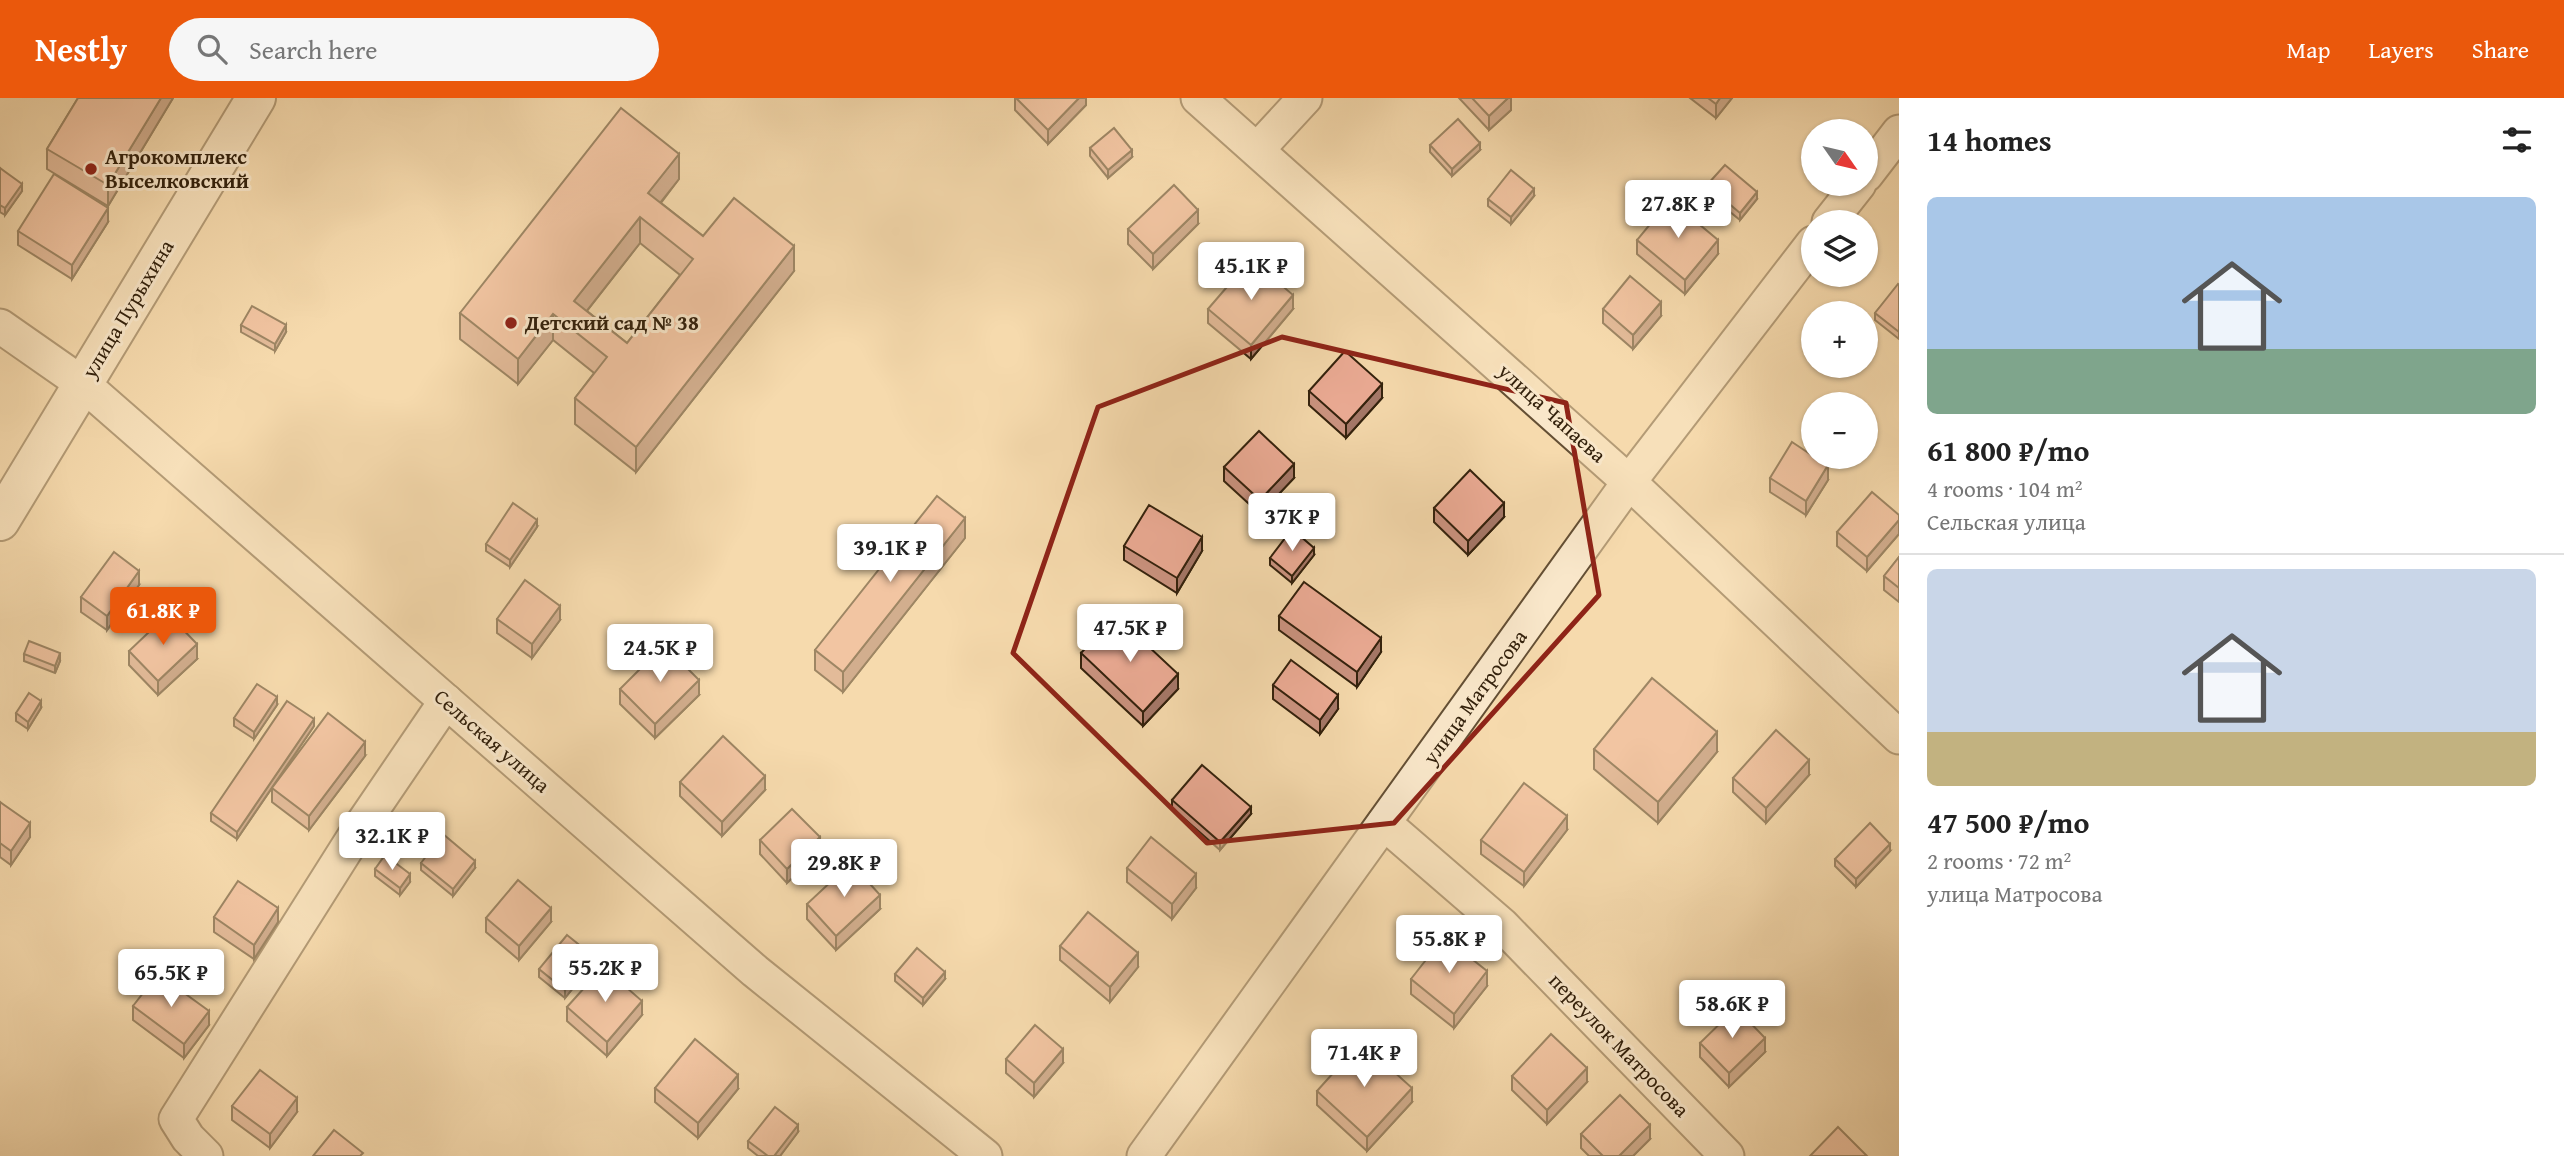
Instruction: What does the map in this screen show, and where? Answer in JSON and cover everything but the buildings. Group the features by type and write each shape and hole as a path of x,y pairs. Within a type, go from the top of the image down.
{"street":[{"name":"улица Пурыхина","path":"0,521 256,98"},
{"name":"улица Чапаева","path":"1198,98 1629,482 1899,737"},
{"path":"1256,150 1305,98"},
{"path":"1878,159 1899,132"},
{"path":"1838,210 1850,196"},
{"name":"улица Матросова","path":"1144,1156 1629,482 1801,259"},
{"name":"Сельская улица","path":"0,326 83,384 755,971 985,1156"},
{"path":"206,1156 188,1138 176,1119 359,829 446,701"},
{"name":"переулок Матросова","path":"1384,823 1502,925 1727,1156"}],"highlighted area":[{"path":"1282,337 1566,403 1599,595 1394,823 1207,843 1013,653 1098,407"}],"place":[{"name":"Агрокомплекс Выселковский","path":"91,169"},
{"name":"Детский сад № 38","path":"511,323"}]}
